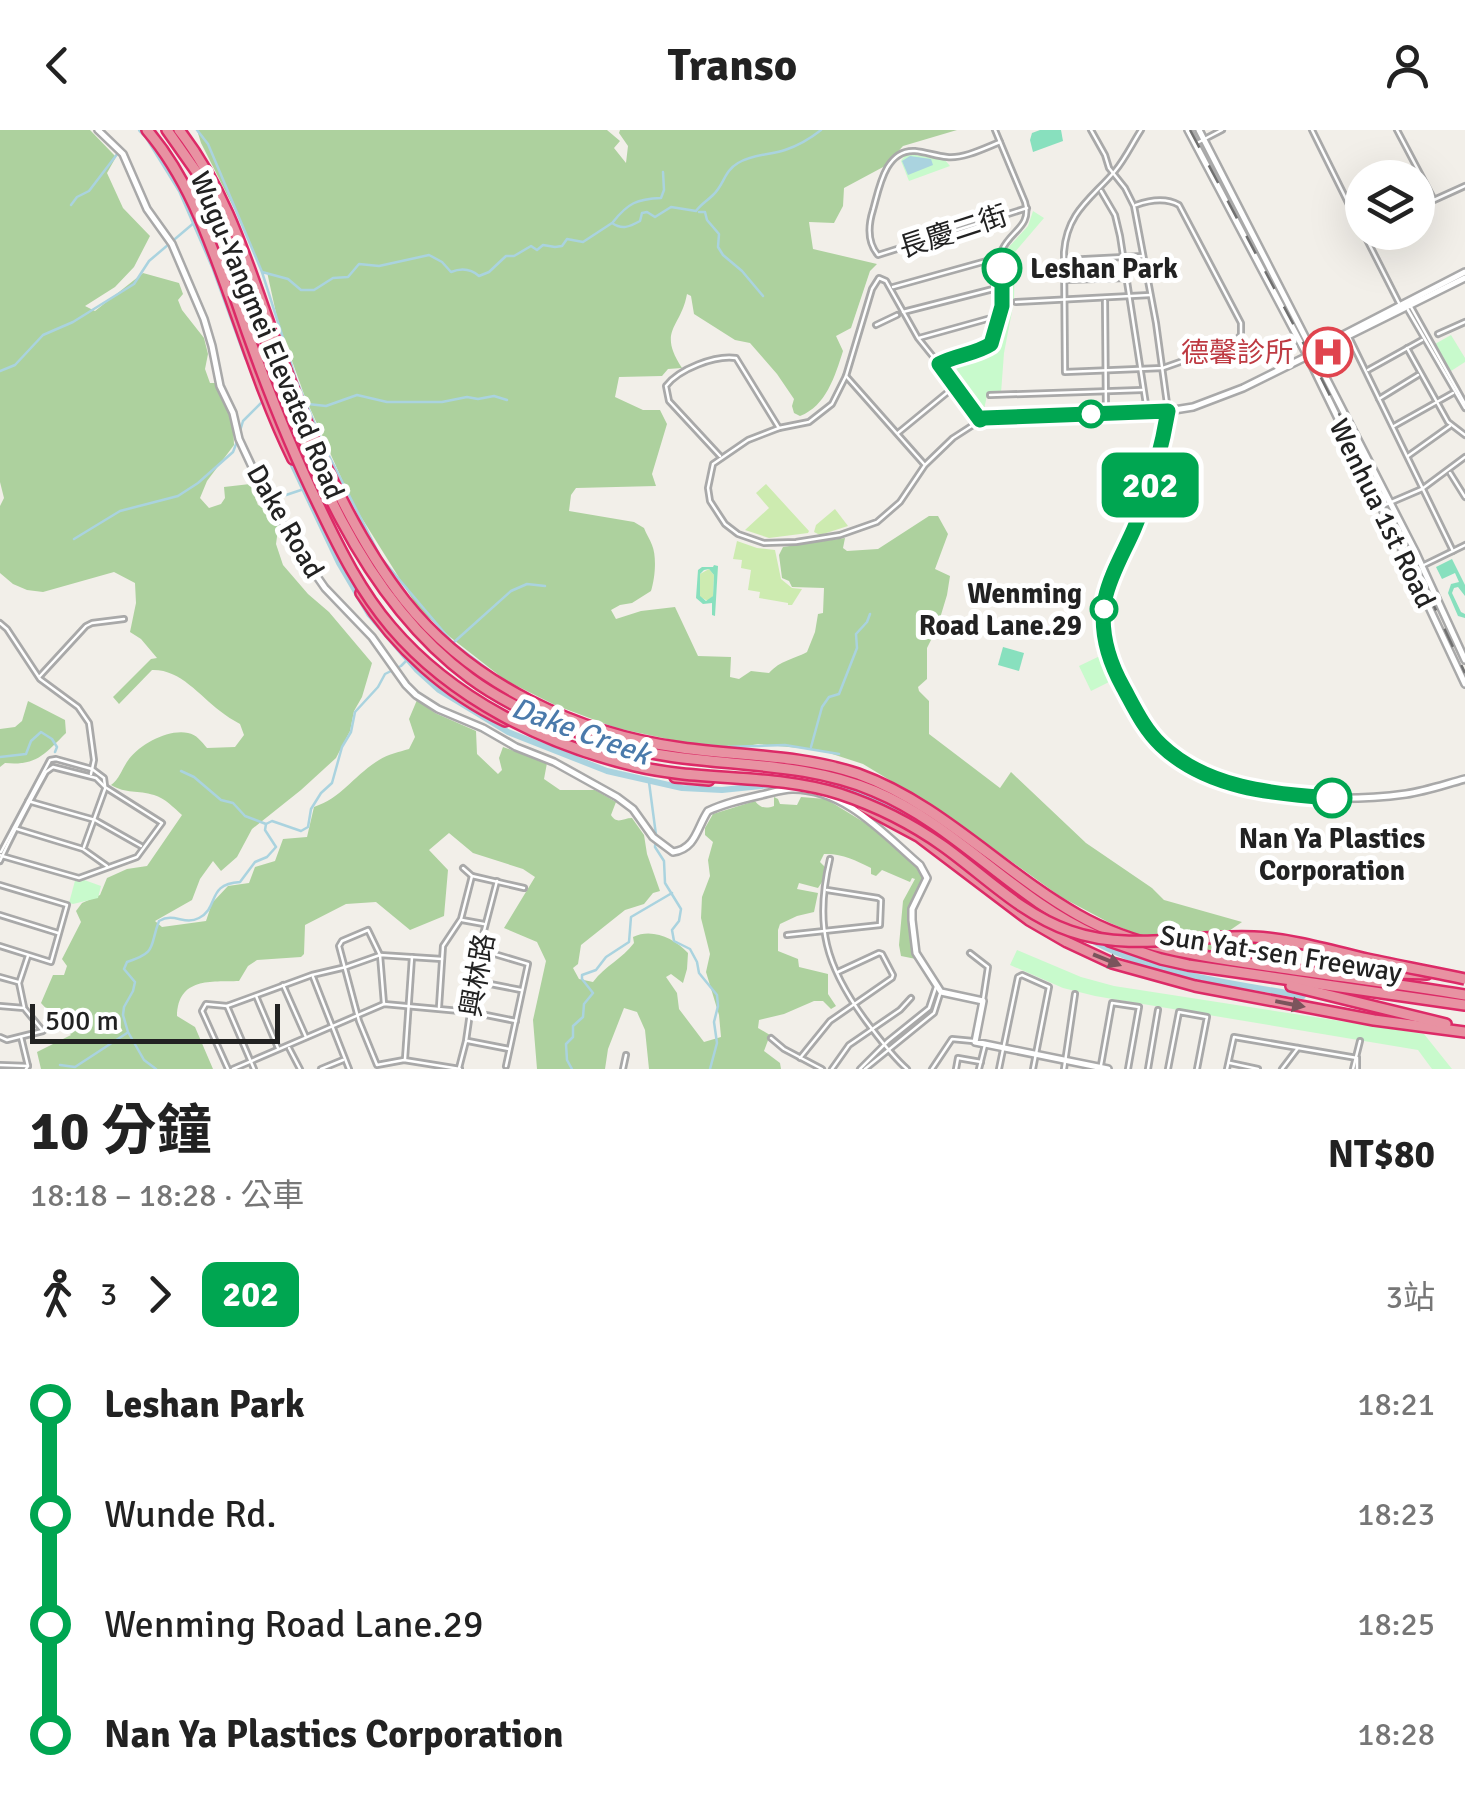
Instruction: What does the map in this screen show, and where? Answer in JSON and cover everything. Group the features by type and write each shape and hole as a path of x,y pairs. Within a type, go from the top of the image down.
{"highway":[{"name":"Wugu-Yangmei Elevated Road","path":"150,130 182,170 210,226 268,392 339,548 391,628 444,678 485,706 550,738 635,766 678,774 798,784 866,804 930,837 1024,909 1084,936 1115,941 1278,939 1465,976"},
{"name":"Wugu-Yangmei Elevated Road","path":"150,130 190,193 279,430 320,517 358,589 387,630 441,682 492,715 550,742 634,770 796,788 860,805 899,824 1029,920 1112,963 1231,993 1374,1020 1464,1030"},
{"name":"Sun Yat-sen Freeway","path":"167,130 211,199 294,416 348,531 397,608 471,679 551,722 614,744 680,759 790,769 875,791 918,815 1034,900 1125,948 1160,959 1240,974 1465,1005"},
{"name":"Sun Yat-sen Freeway","path":"180,130 230,217 292,389 353,519 403,598 437,636 474,668 541,706 612,733 678,748 822,765 876,781 922,805 1079,916 1148,944 1248,964 1465,995"},
{"path":"1248,964 1465,976"},
{"path":"1240,974 1464,1030"}],"street":[{"name":"Dake Road","path":"98,130 123,154 147,209 172,244 204,319 218,381 233,413 239,439 292,543 325,588 372,637 411,690 438,709 554,762 617,796 668,850 681,851 696,838 708,812 752,797 797,789 831,798 870,820 924,869 926,882 914,903 912,920 918,956 938,989"},
{"path":"939,364 987,347 994,338 1000,316 1006,242 1026,220 1027,208 995,130"},
{"path":"1091,130 1134,206 1168,411 1153,477 1112,579 1103,618 1106,650 1143,723 1160,744 1201,773 1255,789 1310,797 1356,798 1412,793 1465,778"},
{"path":"1134,206 1152,200 1179,204 1241,323 1240,335 1234,343 1163,368 1066,372 1064,241 1072,219 1113,173 1140,130"},
{"name":"Wenhua 1st Road","path":"1188,130 1308,357 1465,684"},
{"name":"Wenhua 1st Road","path":"1199,130 1390,502 1465,660"},
{"path":"1197,143 1222,130"},
{"path":"1312,130 1345,196"},
{"path":"1397,130 1434,200 1465,186"},
{"name":"長慶二街","path":"1000,142 951,158 907,151 890,164 883,173 870,221 874,252 878,254 1027,208"},
{"path":"1099,188 1115,216 1124,258 1147,413"},
{"path":"1373,250 1465,406"},
{"path":"1064,260 1144,256"},
{"path":"890,288 1002,257"},
{"path":"1314,351 1349,337 1465,275"},
{"path":"1064,280 1127,278"},
{"path":"980,420 918,338 890,288 882,279 876,280 846,376 832,404 809,422 748,440 713,464 708,488 713,507 738,534 764,542 840,535 877,522 900,502 925,465 953,438 984,418 1147,413 1193,407 1308,357 1405,306"},
{"path":"903,312 1002,286"},
{"path":"1016,302 1151,295"},
{"path":"1105,298 1106,414"},
{"path":"876,325 898,316"},
{"path":"918,338 1000,316"},
{"path":"1438,334 1465,322"},
{"path":"1349,337 1453,551"},
{"path":"1365,372 1426,338"},
{"path":"1426,338 1465,406"},
{"path":"1407,348 1436,403 1465,435"},
{"path":"722,457 670,401 666,386 672,378 712,358 736,358 779,428"},
{"path":"1380,400 1420,374"},
{"path":"846,376 925,465"},
{"path":"897,434 956,385"},
{"path":"990,395 1143,390"},
{"path":"1393,426 1454,392"},
{"path":"1408,456 1452,425"},
{"path":"1380,506 1422,488 1465,458"},
{"path":"1448,471 1465,497"},
{"path":"1422,566 1465,545"},
{"path":"38,678 86,626 124,619"},
{"path":"0,623 38,678 78,708 89,724 94,760 90,776"},
{"path":"28,802 50,768 65,768 100,780 105,787 162,824 137,856 80,878 1,856 14,828 50,760 92,769 104,778 105,787 83,849"},
{"path":"28,802 95,820 144,848"},
{"path":"14,828 83,849 109,868"},
{"path":"830,859 824,930 836,974 854,1005 907,1069"},
{"path":"463,868 472,876 524,888"},
{"path":"440,1008 443,946 461,920 472,876"},
{"name":"興林路","path":"459,1069 479,950 497,880"},
{"path":"0,884 67,905 51,962 0,946"},
{"path":"787,935 880,925 878,898 825,890"},
{"path":"0,915 59,934"},
{"path":"461,920 486,924"},
{"path":"384,1004 380,955 368,930 342,941 339,946 377,1066 404,1060 459,1069"},
{"path":"479,950 528,964 506,1066"},
{"path":"800,1058 830,1022 893,975 879,952 836,974"},
{"path":"970,953 988,967 975,1042"},
{"path":"0,1038 43,1032 24,1008 19,982 28,955"},
{"path":"442,958 380,955 346,968 312,974 227,1006 206,1004 202,1011 231,1069 384,1004 471,1012 516,1022"},
{"path":"404,1060 412,957"},
{"path":"312,974 349,1069"},
{"path":"999,1069 1018,977 1024,975 1049,987 1033,1069"},
{"path":"0,977 19,982"},
{"path":"474,980 523,990"},
{"path":"283,985 306,1038"},
{"path":"938,989 983,1001"},
{"path":"862,1069 930,1007 938,989"},
{"path":"886,1047 934,1013 938,989"},
{"path":"1064,1065 1075,994"},
{"path":"256,995 279,1050"},
{"path":"832,1069 849,1045 912,998"},
{"path":"932,1069 952,1039 1035,1054 1064,1065 1104,1068 1112,1003 1140,1008 1128,1069"},
{"path":"0,1006 24,1008"},
{"path":"227,1006 254,1069"},
{"path":"1148,1069 1158,1010"},
{"path":"1168,1069 1180,1012 1207,1016 1197,1069"},
{"path":"918,1016 922,1022"},
{"path":"0,1065 27,1067 22,1037"},
{"path":"1226,1069 1234,1037 1356,1058"},
{"path":"771,1038 822,1069"},
{"path":"466,1041 510,1050"},
{"path":"1355,1069 1360,1041"},
{"path":"979,1069 985,1044"},
{"path":"289,1047 300,1069"},
{"path":"1282,1069 1299,1047"},
{"path":"623,1069 626,1055"},
{"path":"956,1069 958,1058 981,1062"},
{"path":"321,1069 344,1059"},
{"path":"1228,1062 1258,1069"},
{"path":"897,1069 901,1064"}],"green space":[{"path":"0,130 90,130 116,157 107,173 123,208 150,236 134,267 115,287 85,306 95,311 143,273 179,283 182,310 204,338 208,354 205,369 210,383 216,383 233,422 234,445 207,481 200,498 209,508 221,504 224,487 250,484 258,505 263,507 269,496 279,522 276,544 283,565 372,663 350,731 336,758 252,829 237,857 221,871 213,861 192,900 155,921 162,927 206,921 212,903 228,886 249,883 255,867 275,861 283,839 307,837 314,807 333,798 379,760 409,749 415,737 409,719 417,700 435,713 476,731 477,754 498,774 502,770 499,758 503,747 547,763 544,779 560,790 595,790 616,802 613,818 632,818 644,835 660,891 644,904 625,910 581,945 578,964 573,968 579,979 593,982 630,948 633,937 662,936 688,953 683,983 671,974 666,977 677,993 679,1009 704,1042 721,1037 706,972 710,954 701,918 713,842 705,835 705,828 713,814 755,801 771,807 774,797 780,804 797,805 801,797 826,799 870,826 920,870 921,886 910,914 916,959 901,956 899,945 903,901 915,879 910,882 882,870 876,876 871,874 871,868 854,860 824,854 820,862 825,867 818,888 799,883 797,889 818,893 814,912 780,924 778,951 798,959 799,967 828,974 828,994 836,1006 831,1009 823,1001 814,1001 759,1020 758,1028 770,1035 764,1051 780,1063 781,1069 649,1069 645,1030 637,1012 624,1008 608,1049 605,1069 537,1069 533,1020 546,961 537,942 504,928 535,877 523,869 473,853 449,833 429,850 448,870 444,916 410,930 376,902 346,904 305,925 301,957 257,960 239,981 198,984 183,994 177,1016 195,1027 213,1069 41,1069 37,1052 71,1035 41,1003 53,975 64,975 67,966 62,959 81,922 76,911 82,903 100,895 107,878 147,866 182,815 158,796 111,785 134,753 164,736 191,734 207,748 235,747 244,735 240,724 189,684 162,671 152,670 119,704 113,697 151,659 157,658 130,632 136,603 135,583 114,572 43,592 13,584 0,573 0,506 4,498 0,482"},
{"path":"197,130 607,130 620,141 614,148 626,163 628,146 620,130 957,130 903,146 885,166 844,188 843,206 834,223 809,222 813,249 877,264 870,271 851,328 836,336 843,351 817,405 800,416 794,413 794,399 750,343 735,340 694,314 691,296 687,294 671,337 682,368 668,369 662,376 619,377 615,397 643,410 660,410 667,424 652,474 656,486 576,488 569,511 634,522 644,528 651,543 655,561 651,591 611,610 616,619 675,607 698,656 731,657 730,677 739,679 751,671 769,673 807,652 818,614 823,613 824,588 792,587 782,578 779,555 783,547 845,538 843,548 847,551 878,549 929,516 938,516 948,534 935,569 950,576 937,628 927,648 927,679 918,687 929,701 929,734 1000,788 1011,772 1086,843 1164,900 1242,922 1226,933 1227,941 1262,943 1257,959 1171,944 1108,922 1061,897 941,811 863,764 820,750 758,744 737,748 682,742 616,728 555,705 505,680 450,637 418,608 353,504 305,397 278,322 267,272 263,275"},
{"path":"1061,130 1063,141 1033,152 1032,133"},
{"path":"910,154 945,160 950,166 909,181 901,161"},
{"path":"1033,211 1044,218 1015,252 1014,301 1001,393 987,395 983,415 979,414 945,367 946,363 982,353 997,339 1005,301 1006,250 1028,226"},
{"path":"1451,335 1465,362 1451,371 1435,344"},
{"path":"766,484 808,533 769,538 745,530 769,508 756,493"},
{"path":"835,509 848,526 820,535 814,532 816,525"},
{"path":"737,541 775,550 781,579 792,588 802,589 792,605 759,598 760,592 748,590 751,570 741,568 742,560 733,559"},
{"path":"1452,559 1465,585 1465,596 1458,587 1452,593 1465,618 1458,616 1448,593 1451,584 1459,582 1455,573 1442,579 1436,567"},
{"path":"718,566 715,616 712,603 703,604 696,598 698,570","holes":["709,569 714,575 713,596 706,601 700,596 700,574"]},
{"path":"709,569 714,575 713,596 708,601 700,597 700,574"},
{"path":"1003,647 1024,653 1019,671 998,665"},
{"path":"1102,655 1115,679 1091,691 1079,666"},
{"path":"28,701 65,720 66,733 39,757 0,767 0,729 15,727 22,721"},
{"path":"76,877 101,886 98,898 69,903"},
{"path":"1017,950 1081,977 1114,986 1424,1034 1452,1069 1432,1069 1418,1050 1063,988 1010,965"}],"water":[{"path":"910,156 931,159 933,165 908,175 902,161"}],"waterway":[{"name":"Dake Creek","path":"141,130 181,191 247,358"},
{"path":"197,130 208,144 262,272 288,279 301,290 314,290 333,278 348,277 359,264 379,266 429,255 451,272 465,270 479,276 506,256 531,246 537,250 543,245 562,246 567,239 583,242 612,223 622,227 636,223 642,213 655,217 671,207 696,211 738,163 790,148 821,130"},
{"path":"71,205 89,191 118,153"},
{"path":"613,222 634,203 661,198 663,172"},
{"path":"699,212 705,212 719,234 718,247 723,255 763,296"},
{"path":"0,371 15,365 43,335 73,322 134,284 149,261 195,222"},
{"path":"262,272 296,379 325,448 381,558 453,643 502,680"},
{"path":"308,404 326,406 357,395 387,402 442,402 494,396 507,400"},
{"path":"240,431 243,421 264,400"},
{"path":"74,539 120,511 178,496 233,452 238,439"},
{"name":"Dake Creek","path":"289,457 339,563 369,614 439,690 508,732 607,771 682,788 722,790 770,785"},
{"path":"266,511 268,501 304,489"},
{"path":"453,643 511,591 527,584 545,586"},
{"path":"811,747 822,707 829,697 839,694 857,648 856,634 870,614"},
{"path":"156,1069 144,1060 123,1015 135,982 124,969 127,962 148,951 159,921 199,918 222,887 240,882 255,862 267,857 276,847 265,830 266,824 272,821 301,831 308,827 311,809 332,783 355,712 385,674 408,659"},
{"path":"539,700 578,717"},
{"path":"590,721 645,737"},
{"path":"0,757 26,754 31,741 41,732 52,739 57,747 55,752"},
{"path":"673,742 725,747 785,745 839,754"},
{"path":"181,771 221,800 233,803 245,816 266,824"},
{"path":"649,782 655,847 664,861 665,883 681,909 672,930 674,941 690,949 699,973 717,995 717,1043 710,1069"},
{"name":"Dake Creek","path":"822,786 845,787 936,834 1008,890 1056,919"},
{"path":"572,1069 566,1044 593,993 582,975 596,970 606,957 629,942 631,917 672,893"},
{"name":"Dake Creek","path":"1088,938 1164,969 1303,996"},
{"path":"60,1065 75,1067 127,1033"}],"railway":[{"path":"1190,130 1307,350 1465,673"}],"bus line":[{"name":"202","path":"1002,268 1002,306 991,344 939,364 980,420 1168,411 1153,477 1112,579 1103,618 1106,650 1143,723 1180,760 1225,783 1332,798"}],"place":[{"name":"Leshan Park","path":"1002,268"},
{"name":"德馨診所","path":"1328,352"},
{"name":"Wenming Road Lane.29","path":"1104,609"},
{"name":"Nan Ya Plastics Corporation","path":"1332,798"}]}
